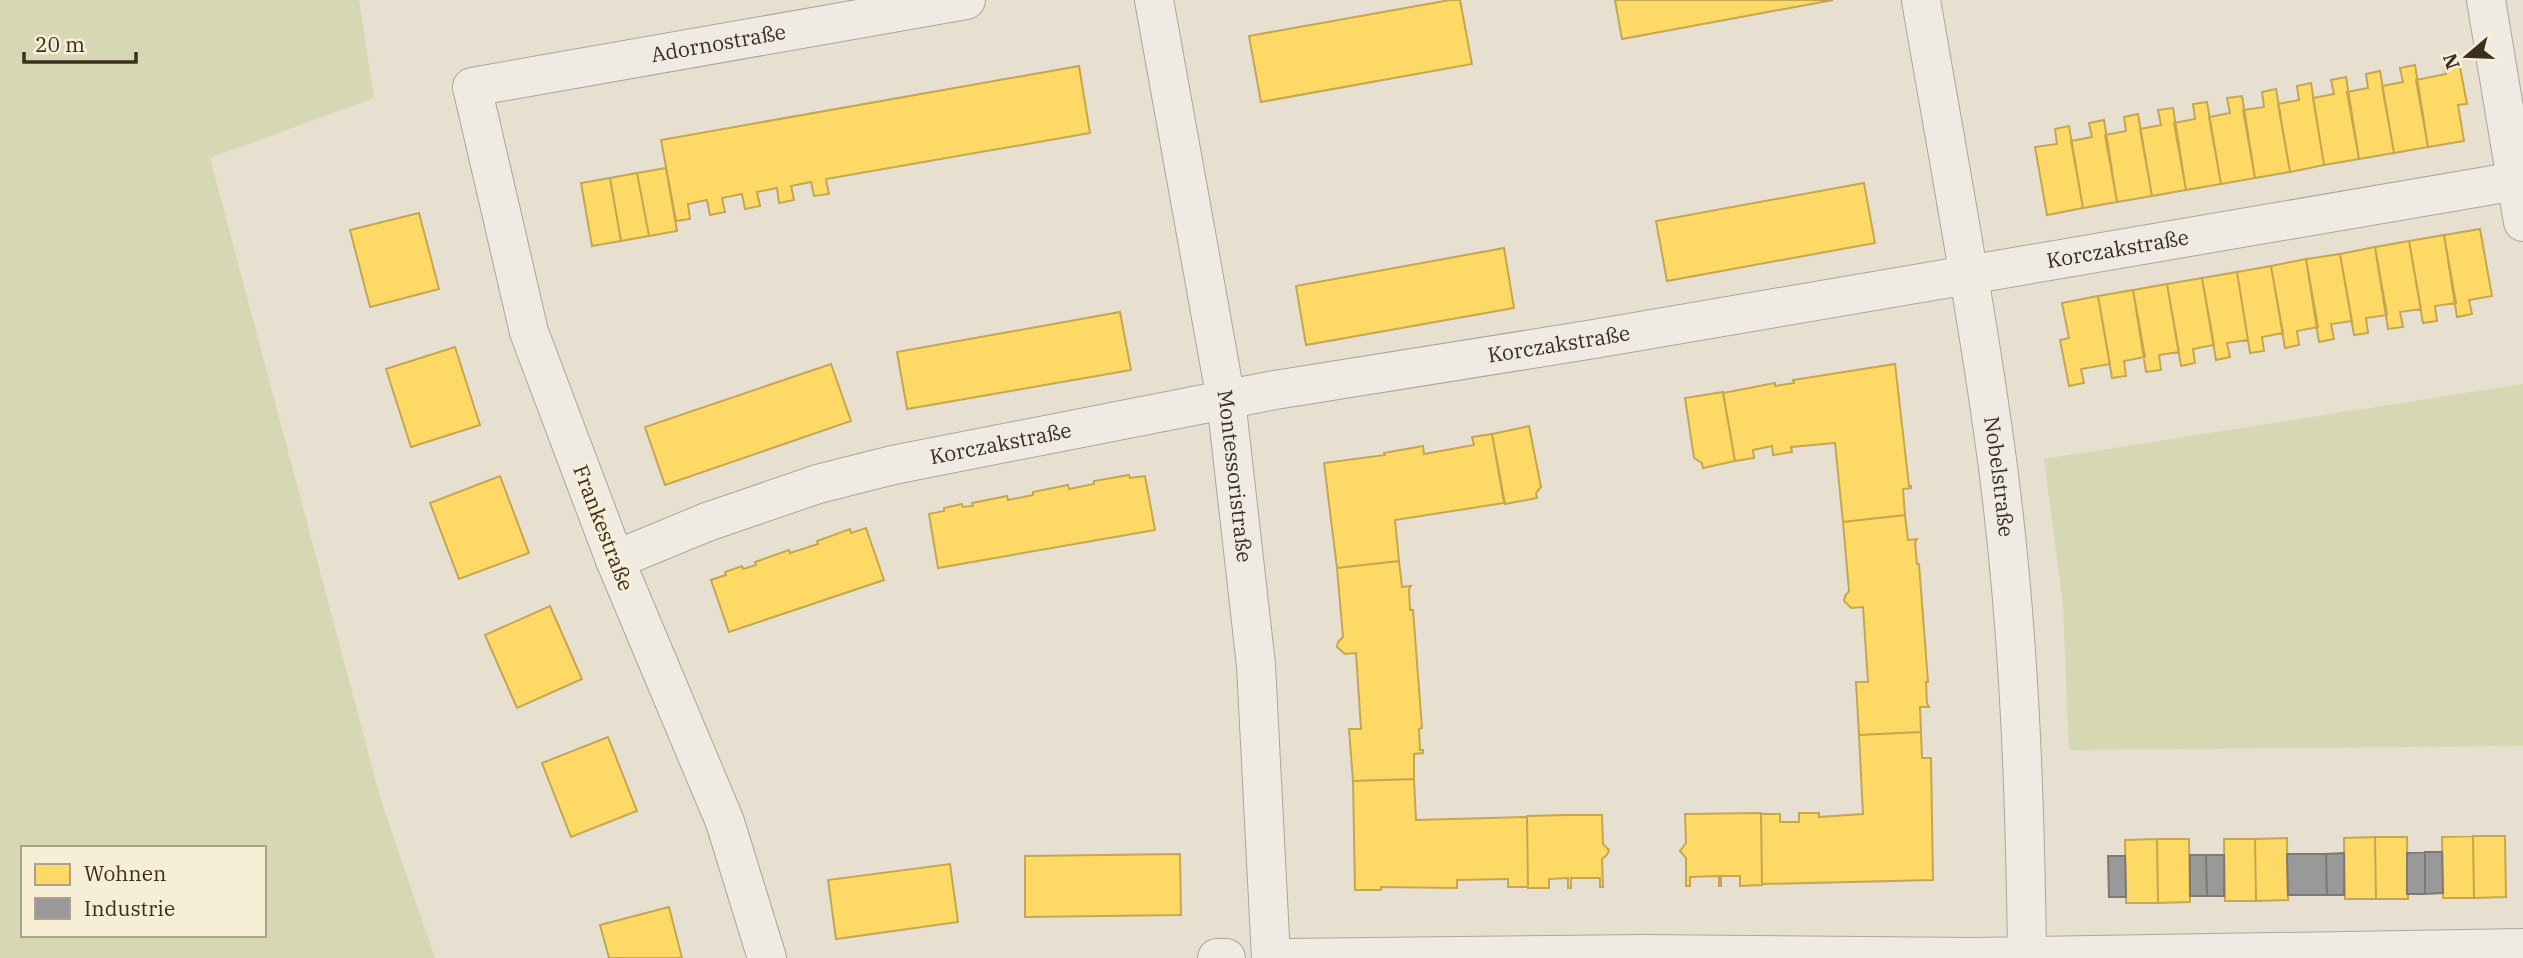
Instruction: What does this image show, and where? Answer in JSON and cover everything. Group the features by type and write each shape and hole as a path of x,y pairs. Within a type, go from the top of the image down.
{"street":[{"name":"Adornostraße","path":"472,87 966,0"},
{"name":"Montessoristraße","path":"1154,0 1226,400 1256,665 1270,958"},
{"name":"Nobelstraße","path":"1921,0 1993,424 2012,602 2023,789 2027,957"},
{"path":"2486,0 2523,222"},
{"name":"Frankestraße","path":"472,87 529,332 615,560 725,821 767,958"},
{"name":"Korczakstraße","path":"615,560 707,522 818,484 893,465 1226,400 2516,181"},
{"path":"1282,958 1643,954 2027,957 2523,948"},
{"path":"1217,958 1226,958"}],"green space":[{"path":"0,0 359,0 374,98 210,158 380,797 435,958 0,958"},
{"path":"2523,384 2523,746 2069,750 2063,605 2044,459"}],"building: Wohnen":[{"path":"1460,0 1472,64 1261,102 1249,36"},
{"path":"1615,0 1833,0 1622,39"},
{"path":"2458,57 2467,104 2458,105 2464,141 2428,147 2416,80 2446,74 2443,60"},
{"path":"2415,65 2428,147 2394,153 2382,86 2403,82 2400,68"},
{"path":"1079,66 1090,133 826,179 829,194 814,196 811,182 791,186 794,200 779,203 777,188 757,192 760,206 745,209 742,194 722,198 725,212 710,215 707,200 688,204 690,219 676,221 661,140"},
{"path":"2380,71 2394,153 2359,159 2347,92 2368,88 2366,74"},
{"path":"2346,77 2359,159 2324,165 2313,98 2334,94 2331,80"},
{"path":"2311,83 2324,165 2290,172 2278,104 2299,100 2297,86"},
{"path":"2276,89 2290,172 2255,178 2243,110 2264,107 2262,92"},
{"path":"2242,96 2255,178 2221,184 2209,117 2230,113 2227,98"},
{"path":"2207,102 2221,184 2186,190 2174,123 2195,119 2193,104"},
{"path":"2173,108 2186,190 2152,196 2140,129 2161,125 2158,110"},
{"path":"2138,114 2152,196 2117,202 2105,135 2126,131 2124,117"},
{"path":"2104,120 2117,202 2083,208 2071,141 2092,137 2089,123"},
{"path":"2069,126 2083,208 2047,215 2035,147 2057,144 2055,129"},
{"path":"666,168 677,231 649,236 637,173"},
{"path":"637,173 649,236 621,241 610,178"},
{"path":"610,178 621,241 592,246 581,183"},
{"path":"1864,183 1875,243 1667,281 1656,221"},
{"path":"419,213 439,289 370,307 350,230"},
{"path":"2480,229 2492,296 2469,300 2472,314 2457,317 2444,235"},
{"path":"2444,235 2456,303 2435,306 2437,321 2423,323 2409,241"},
{"path":"2409,241 2421,309 2400,312 2403,327 2388,329 2375,247"},
{"path":"2375,247 2387,315 2366,318 2368,333 2354,335 2340,254"},
{"path":"1504,248 1514,308 1306,345 1296,286"},
{"path":"2340,254 2352,321 2331,324 2334,339 2319,342 2306,259"},
{"path":"2306,259 2318,327 2297,331 2299,345 2285,348 2271,266"},
{"path":"2271,266 2283,333 2262,337 2264,351 2250,353 2237,272"},
{"path":"2237,272 2248,340 2227,343 2230,357 2216,360 2202,278"},
{"path":"2202,278 2214,345 2193,349 2195,363 2181,366 2167,284"},
{"path":"2167,284 2179,352 2159,355 2161,370 2146,372 2133,290"},
{"path":"2133,290 2145,357 2124,361 2126,376 2112,378 2098,296"},
{"path":"2098,296 2110,364 2081,369 2084,383 2069,386 2060,340 2069,338 2062,303"},
{"path":"1120,312 1131,370 907,409 897,352"},
{"path":"455,347 480,425 411,447 386,369"},
{"path":"831,364 851,421 665,485 645,427"},
{"path":"1895,364 1911,486 1903,489 1905,515 1843,522 1835,443 1791,447 1792,452 1773,455 1772,446 1753,450 1754,458 1735,461 1723,393"},
{"path":"1723,392 1735,461 1703,468 1702,463 1694,458 1685,398"},
{"path":"1529,426 1541,487 1536,493 1537,498 1505,504 1492,434"},
{"path":"1492,434 1504,503 1395,520 1399,561 1337,568 1324,463 1385,455 1384,453 1423,446 1424,454 1474,445 1472,437"},
{"path":"1129,475 1130,478 1145,476 1155,530 938,568 929,514 962,504 963,507 973,506 972,503 1007,496 1008,500 1033,495 1033,492 1068,485 1069,489 1094,484 1094,481"},
{"path":"500,476 529,553 459,579 430,503"},
{"path":"1905,515 1908,540 1917,539 1915,542 1919,564 1929,707 1920,707 1921,732 1859,735 1856,682 1868,682 1863,607 1851,608 1844,601 1849,591 1843,522"},
{"path":"866,528 884,580 729,632 711,580 726,575 725,572 742,566 743,569 756,565 755,562 789,550 790,553 818,544 817,541 850,529 851,533"},
{"path":"1399,561 1402,587 1411,586 1410,610 1413,610 1422,728 1419,729 1420,750 1423,750 1423,753 1414,754 1414,779 1353,781 1349,729 1361,729 1356,653 1345,654 1337,647 1343,637 1337,568"},
{"path":"550,606 582,679 517,708 485,635"},
{"path":"1921,732 1922,758 1931,758 1933,880 1762,884 1761,814 1780,814 1780,822 1799,822 1799,813 1819,813 1819,817 1863,814 1859,735"},
{"path":"608,737 637,811 571,837 542,763"},
{"path":"1414,779 1416,820 1527,817 1528,887 1508,887 1508,879 1457,880 1457,888 1381,887 1381,890 1355,890 1353,781"},
{"path":"1761,813 1762,885 1740,886 1740,876 1721,876 1719,886 1719,876 1690,877 1690,886 1686,886 1686,858 1680,851 1686,843 1685,814"},
{"path":"1602,815 1603,844 1609,850 1602,859 1603,887 1600,887 1600,878 1571,878 1571,888 1568,888 1568,878 1549,879 1549,888 1528,888 1527,816"},
{"path":"2473,836 2505,836 2506,897 2474,898"},
{"path":"2473,836 2474,898 2443,898 2442,837"},
{"path":"2375,837 2407,837 2408,899 2376,899"},
{"path":"2375,837 2376,899 2345,899 2344,838"},
{"path":"2287,838 2288,900 2256,901 2255,839"},
{"path":"2157,839 2189,839 2190,902 2158,903"},
{"path":"2157,839 2158,903 2126,903 2125,840"},
{"path":"2224,839 2255,839 2256,901 2225,901"},
{"path":"1180,854 1181,915 1025,917 1025,856"},
{"path":"950,864 958,922 836,939 828,880"},
{"path":"669,907 682,958 609,958 600,925"}],"building: Industrie":[{"path":"2425,852 2425,894 2407,894 2407,853"},
{"path":"2425,852 2442,852 2443,893 2425,894"},
{"path":"2344,853 2344,895 2327,895 2326,854"},
{"path":"2287,854 2326,854 2327,895 2288,895"},
{"path":"2190,855 2206,855 2207,896 2190,896"},
{"path":"2206,855 2224,855 2224,896 2207,896"},
{"path":"2108,856 2125,856 2126,897 2109,897"}]}
